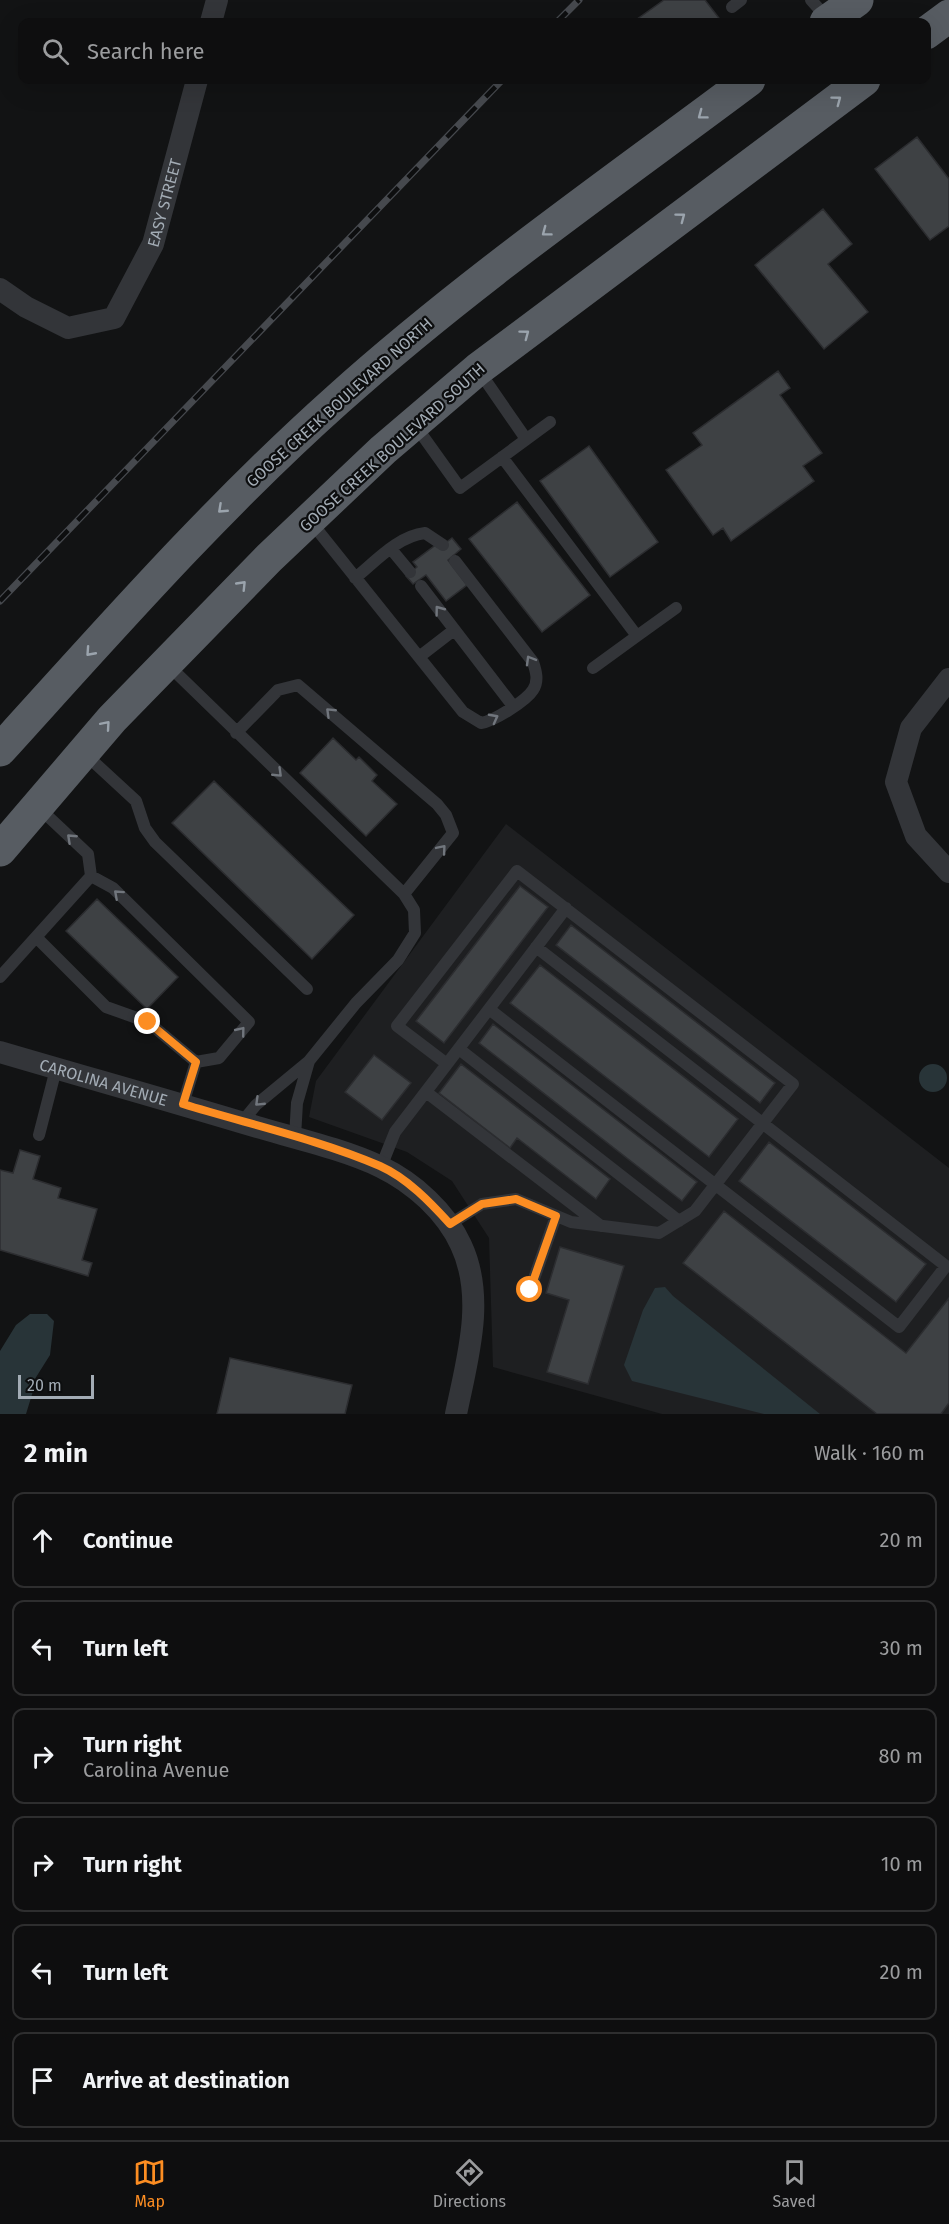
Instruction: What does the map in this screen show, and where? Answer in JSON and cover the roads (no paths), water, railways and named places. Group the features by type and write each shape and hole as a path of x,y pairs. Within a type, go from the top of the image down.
{"highway":[{"path":"822,14 856,0"},
{"path":"931,30 949,16"},
{"name":"GOOSE CREEK BOULEVARD NORTH","path":"0,750 212,518 336,400 436,314 744,84"},
{"name":"GOOSE CREEK BOULEVARD SOUTH","path":"0,850 83,752 166,663 309,520 415,424 478,369 859,84"}],"street":[{"path":"212,18 216,0"},
{"name":"EASY STREET","path":"0,288 26,307 68,328 114,318 153,244 196,84"},
{"path":"949,679 911,728 896,782 916,836 949,872"},
{"name":"CAROLINA AVENUE","path":"0,1052 295,1137 381,1167 410,1185 450,1224 462,1246 470,1273 473,1302 472,1336 456,1414"}],"lane":[{"path":"478,369 526,439"},
{"path":"415,424 460,488 550,422"},
{"path":"502,457 637,636"},
{"path":"309,520 419,657 473,720 481,723 490,722 533,690 537,676 533,662 455,561"},
{"path":"356,578 391,549 415,534 425,533 443,545"},
{"path":"391,549 410,572"},
{"path":"421,586 513,706"},
{"path":"593,668 676,608"},
{"path":"419,657 454,630"},
{"path":"166,663 404,894 414,910 415,933 398,960 356,1003 309,1061 256,1105 242,1122"},
{"path":"236,732 278,690 298,685 437,804 446,815 453,833 404,894"},
{"path":"83,752 136,801 145,828 155,842 307,989"},
{"path":"0,977 91,876 88,854 37,806"},
{"path":"447,1064 397,1026 517,871 793,1084 696,1211 659,1233 571,1222 516,1199 482,1204 450,1224"},
{"path":"36,937 106,1007 148,1022 196,1062 219,1058 249,1022 113,888 91,876"},
{"path":"381,1167 395,1132 566,908"},
{"path":"489,1009 899,1327 948,1264 536,947"},
{"path":"459,1049 679,1221"},
{"path":"295,1137 297,1103 309,1061"},
{"path":"183,1104 196,1062"},
{"path":"39,1135 56,1069"},
{"path":"426,1092 602,1226"},
{"path":"530,1290 556,1216"}],"railway":[{"path":"561,18 579,0"},
{"path":"0,601 498,84"}]}
